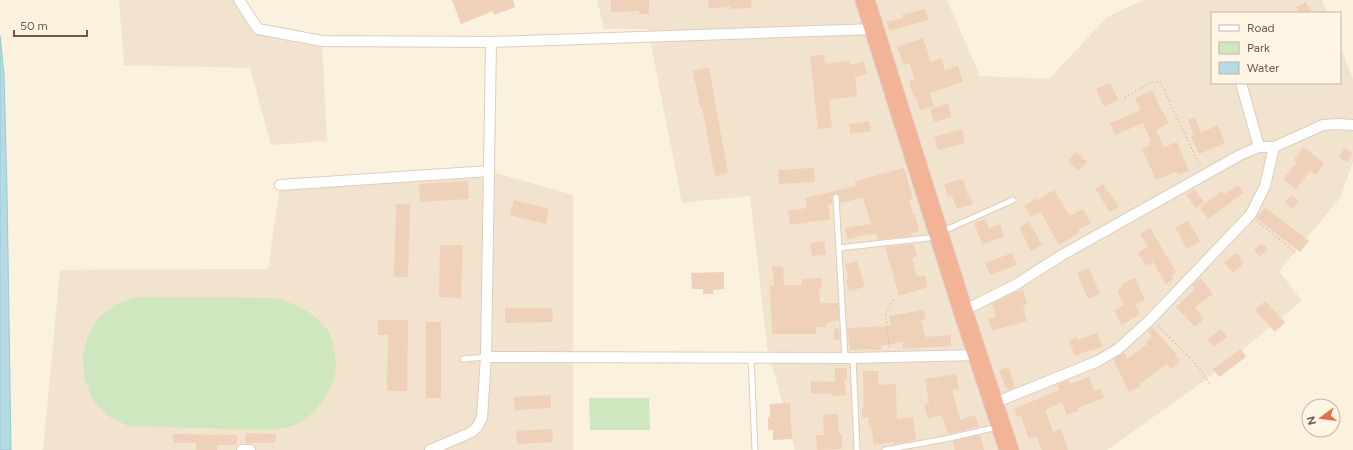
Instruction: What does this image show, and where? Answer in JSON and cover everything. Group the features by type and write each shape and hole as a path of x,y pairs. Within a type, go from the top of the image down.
{"highway":[{"path":"865,0 963,311 1009,450"}],"street":[{"path":"239,0 258,29 322,41 491,42 875,29"},
{"path":"430,450 472,432 482,418 486,357 491,42"},
{"path":"1241,84 1260,147"},
{"path":"963,311 1015,285 1062,255 1240,155 1260,147 1274,147 1323,125 1353,125"},
{"path":"994,403 1098,361 1118,349 1151,319 1250,216 1265,186 1274,147"},
{"path":"280,185 489,171"},
{"path":"486,357 849,358 978,356"},
{"path":"242,450 250,450"}],"lane":[{"path":"836,197 839,248 857,450"},
{"path":"839,248 939,235 1013,200"},
{"path":"463,359 486,357"},
{"path":"751,357 755,450"},
{"path":"885,450 945,439 1001,426"}],"path":[{"path":"1126,98 1151,82 1160,82 1205,174"},
{"path":"1250,216 1296,254"},
{"path":"890,357 886,315 894,298"},
{"path":"1151,319 1196,363 1211,385"}],"shaded area":[{"path":"119,0 239,0 258,29 322,41 327,141 271,145 250,68 124,65"},
{"path":"597,0 947,0 980,76 1049,79 1107,17 1143,0 1322,0 1327,12 1211,12 1211,84 1341,84 1341,49 1353,79 1353,162 1340,198 1279,271 1302,301 1200,384 1107,450 795,450 767,346 750,196 682,203 648,29 604,29"},
{"path":"489,171 573,195 573,450 43,450 60,270 268,269 280,185"}],"green space":[{"path":"136,297 276,298 297,306 309,312 320,321 330,336 336,369 329,391 321,404 304,420 292,426 283,428 269,430 128,426 108,416 93,400 84,378 83,355 88,335 100,316 117,304"},
{"path":"589,398 649,398 650,430 590,430"}],"water":[{"path":"0,36 4,74 11,450 0,450"}],"building":[{"path":"452,0 513,0 515,7 494,15 493,11 461,24"},
{"path":"611,0 649,0 649,14 639,14 639,11 611,12"},
{"path":"708,0 751,0 752,8 731,9 730,6 709,9"},
{"path":"1306,2 1311,12 1298,12 1296,7"},
{"path":"925,9 928,20 889,31 887,22 903,18 902,15"},
{"path":"923,38 931,62 941,58 945,70 958,66 963,82 930,93 934,106 920,110 916,97 914,98 909,81 915,79 909,63 904,65 897,47"},
{"path":"824,55 825,64 849,61 850,65 864,62 867,74 855,77 857,96 829,100 832,128 818,129 810,56"},
{"path":"709,68 728,173 715,176 702,107 700,108 693,71"},
{"path":"1110,83 1118,100 1104,107 1096,89"},
{"path":"1152,90 1169,123 1156,130 1164,147 1177,142 1189,171 1178,175 1176,172 1156,180 1142,149 1150,145 1149,142 1151,141 1143,123 1115,135 1110,123 1141,110 1135,98"},
{"path":"948,104 951,117 934,122 930,109"},
{"path":"1195,117 1201,133 1218,125 1225,143 1199,154 1191,137 1194,136 1188,120"},
{"path":"869,121 871,131 850,134 849,124"},
{"path":"962,129 965,143 938,150 934,137"},
{"path":"1303,147 1324,163 1316,175 1310,171 1296,189 1283,179 1297,162 1294,160"},
{"path":"1344,148 1352,153 1348,162 1339,158"},
{"path":"1076,152 1087,162 1078,171 1068,161"},
{"path":"814,168 815,182 779,184 778,170"},
{"path":"904,168 913,199 909,200 913,214 915,214 919,231 911,233 912,236 878,240 876,233 847,239 845,228 871,224 863,198 840,203 840,195 836,193 832,196 832,204 828,205 830,219 790,225 788,211 807,208 805,198 856,186 855,181"},
{"path":"963,179 968,196 970,195 973,204 957,209 952,196 948,197 944,184"},
{"path":"468,181 469,199 420,202 419,184"},
{"path":"1103,184 1119,207 1110,212 1095,189"},
{"path":"1238,185 1244,193 1208,219 1200,207 1222,191 1224,194"},
{"path":"1194,189 1204,202 1196,208 1186,195"},
{"path":"1054,190 1070,216 1083,209 1091,223 1078,230 1080,232 1059,245 1041,212 1031,217 1024,206 1037,198 1038,200"},
{"path":"1292,195 1299,201 1292,209 1285,202"},
{"path":"514,200 549,209 546,224 510,215"},
{"path":"396,204 410,204 408,277 394,277"},
{"path":"1265,207 1309,241 1300,252 1256,218"},
{"path":"986,219 989,228 1000,224 1004,237 982,244 974,223"},
{"path":"1188,221 1200,241 1187,249 1175,228"},
{"path":"1029,222 1042,245 1031,251 1019,227"},
{"path":"1150,228 1176,272 1171,276 1173,279 1166,284 1153,262 1146,266 1138,253 1148,247 1140,234"},
{"path":"824,241 826,254 812,256 810,243"},
{"path":"1261,243 1268,249 1260,257 1254,250"},
{"path":"914,244 917,256 912,258 917,277 925,275 928,287 899,296 885,247"},
{"path":"440,245 463,245 461,298 439,297"},
{"path":"1012,253 1017,265 990,275 985,263"},
{"path":"1236,253 1244,263 1233,273 1224,262"},
{"path":"857,261 865,287 849,291 846,280 849,279 845,264"},
{"path":"783,266 784,285 802,285 802,279 821,278 822,287 819,287 820,303 838,303 839,320 826,323 826,327 816,327 816,334 772,334 770,286 774,286 772,267"},
{"path":"1089,268 1100,294 1088,299 1077,273"},
{"path":"724,272 724,289 713,290 713,294 703,294 703,289 692,289 691,273"},
{"path":"1135,278 1145,300 1135,304 1140,314 1122,325 1114,311 1124,305 1117,290 1123,286 1122,284"},
{"path":"1201,278 1213,294 1195,307 1204,319 1195,327 1176,307 1195,289 1192,285"},
{"path":"1023,290 1027,304 1023,306 1027,321 992,331 988,319 996,316 992,304 1013,293"},
{"path":"1265,301 1285,322 1275,332 1255,310"},
{"path":"505,308 552,308 553,322 505,323"},
{"path":"923,310 926,319 921,320 925,337 951,335 951,346 903,349 903,342 881,346 881,350 850,350 847,328 891,326 889,316"},
{"path":"378,320 408,320 407,391 387,391 388,335 378,335"},
{"path":"426,322 441,322 441,398 426,398"},
{"path":"1152,327 1176,354 1175,355 1180,361 1171,369 1167,364 1139,384 1141,386 1129,392 1113,359 1125,353 1127,359 1147,344 1145,342 1152,338 1148,330"},
{"path":"839,328 840,340 834,340 834,329"},
{"path":"1221,329 1227,337 1214,347 1208,339"},
{"path":"1097,333 1103,346 1075,356 1069,341 1076,337 1078,340"},
{"path":"1241,349 1246,357 1219,377 1213,369"},
{"path":"1009,367 1015,387 1009,390 1008,388 1006,389 999,370"},
{"path":"835,368 847,368 847,379 844,379 846,395 832,396 832,394 811,393 811,381 835,382"},
{"path":"863,371 878,371 878,385 896,384 897,419 913,417 916,440 894,444 894,442 874,445 871,427 869,428 868,417 862,418 862,408 864,408"},
{"path":"956,374 959,389 952,390 960,420 975,415 979,426 948,434 942,415 928,419 924,404 929,403 925,379"},
{"path":"1089,377 1094,391 1101,389 1104,398 1078,408 1079,410 1067,415 1062,402 1045,410 1053,432 1061,429 1068,450 1042,450 1036,436 1029,439 1021,416 1017,417 1014,409 1059,390 1057,385 1068,380 1070,384"},
{"path":"551,395 551,408 515,410 514,397"},
{"path":"790,403 792,439 773,440 773,430 768,430 770,404"},
{"path":"838,414 839,434 842,434 842,449 817,450 816,435 824,435 823,415"},
{"path":"552,429 553,442 517,444 516,431"},
{"path":"246,433 276,434 275,443 245,443"},
{"path":"173,434 237,435 237,445 217,445 217,450 196,450 196,443 173,443"},
{"path":"980,435 984,450 955,450 953,441"}]}
